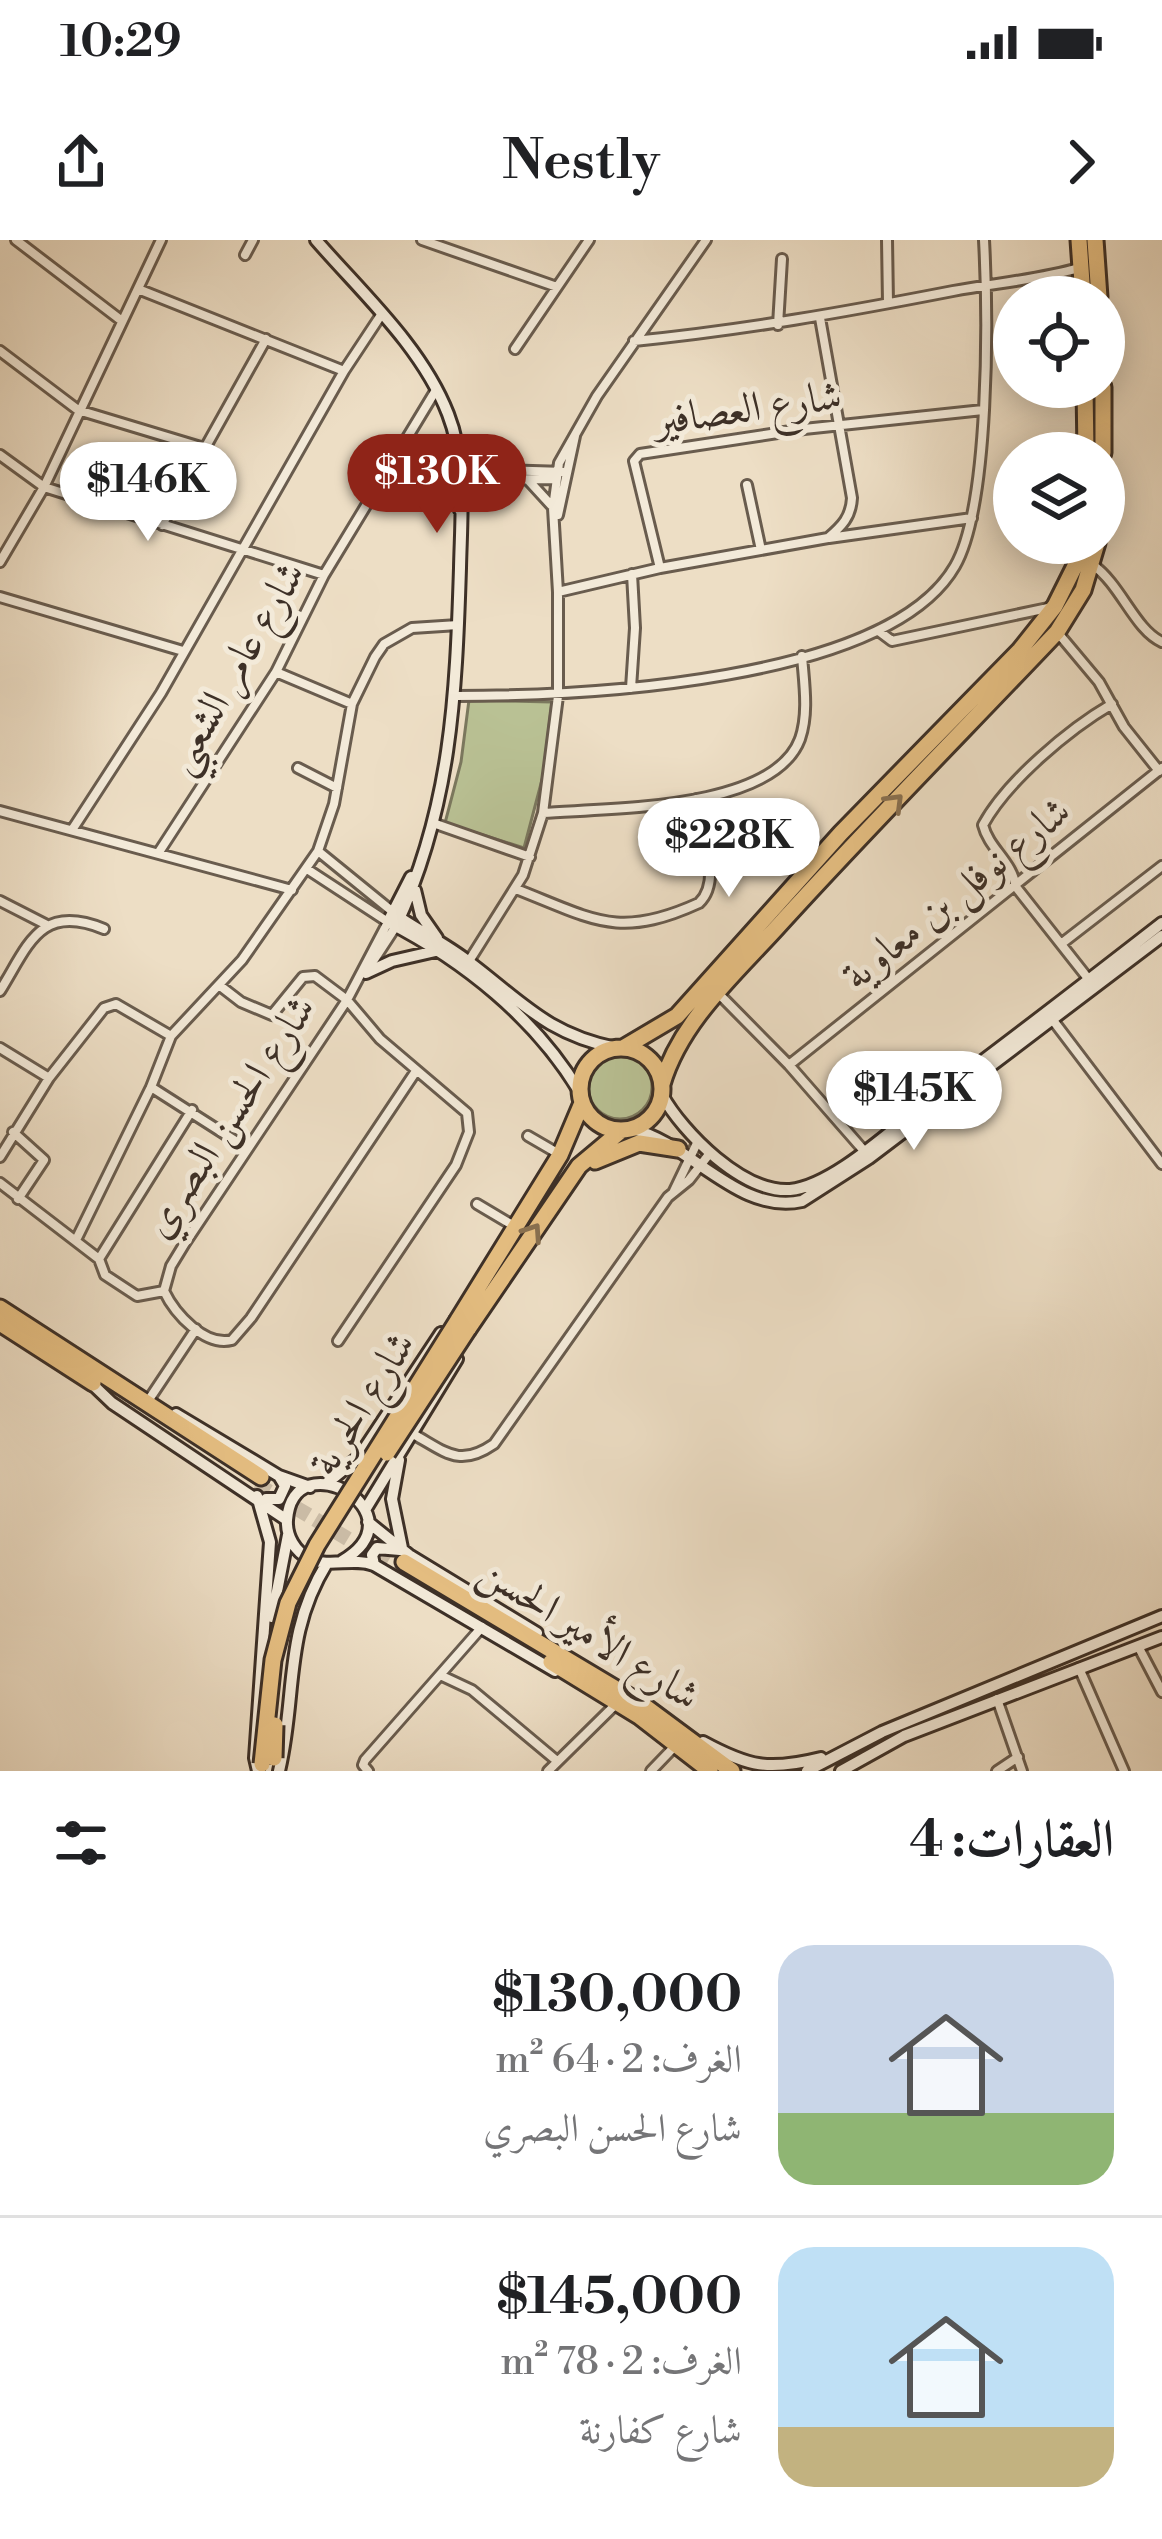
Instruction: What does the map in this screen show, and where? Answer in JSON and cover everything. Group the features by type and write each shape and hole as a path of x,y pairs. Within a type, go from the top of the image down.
{"highway":[{"path":"1079,240 1082,276"},
{"path":"1095,240 1098,276"},
{"path":"1076,564 1055,606 1020,650 841,833 676,1016 602,1053 587,1066 581,1097 593,1120 627,1130 652,1116 677,1041 848,849 1058,632 1093,566"},
{"path":"620,1048 645,1055 653,1063 662,1090"},
{"name":"شارع الحرية","path":"479,1298 514,1226 560,1155 581,1097"},
{"name":"شارع الحرية","path":"268,1768 281,1665 295,1609 311,1572 479,1298 578,1166 627,1130"},
{"path":"561,1190 597,1160 621,1148 639,1143 684,1152"},
{"path":"0,1308 91,1376"},
{"path":"0,1323 91,1376 258,1486"},
{"name":"شارع الأمير الحسن","path":"402,1561 641,1711 710,1771"},
{"name":"شارع الأمير الحسن","path":"641,1711 665,1720 732,1771"}],"main road":[{"name":"شارع الحسن البصري","path":"316,240 436,389 459,451 456,696 448,756 414,886 394,920"},
{"path":"459,451 487,476 460,510"},
{"name":"شارع الحسن البصري","path":"394,920 420,865"},
{"path":"414,886 418,908 439,945 533,1029 559,1058 581,1097"},
{"path":"394,920 469,962 556,1029 581,1041 620,1048"},
{"path":"627,1130 658,1137 782,1190 808,1186 867,1155 1092,983 1162,923"},
{"path":"1092,983 1162,936"},
{"path":"361,977 439,945"},
{"path":"662,1090 671,1113 698,1141 706,1158"},
{"path":"342,1561 361,1545 366,1516 385,1476 413,1434 479,1298"},
{"path":"327,1483 359,1457 479,1298"},
{"path":"91,1376 109,1374 279,1476 310,1487"},
{"path":"400,1455 392,1498 402,1561"},
{"path":"359,1457 354,1471 358,1480 374,1483 385,1476"},
{"path":"258,1486 279,1499 285,1486 279,1476"},
{"path":"258,1486 303,1555 327,1563 374,1565 614,1707 641,1711"},
{"path":"258,1486 271,1542 255,1758 268,1768 294,1649 312,1588 327,1563"},
{"path":"265,1649 288,1527 298,1495 310,1487 343,1486 357,1496 366,1516 402,1561"},
{"path":"374,1565 372,1555 377,1548 402,1561"},
{"path":"277,1592 298,1571 309,1576 312,1588"},
{"path":"665,1720 754,1766 798,1765 1162,1616"},
{"path":"847,1768 997,1698 1162,1637"},
{"path":"807,1771 836,1753"}],"street":[{"path":"16,240 122,321"},
{"path":"2,555 44,487 161,240"},
{"path":"245,255 253,240"},
{"path":"422,240 557,287"},
{"path":"465,240 466,255"},
{"path":"515,349 590,240"},
{"path":"535,470 566,446 706,240"},
{"path":"887,240 889,303"},
{"path":"456,696 558,696 631,688 802,656 880,632 914,610 954,567 972,518 982,410 984,240"},
{"path":"778,325 782,259"},
{"path":"1052,276 1081,267"},
{"path":"634,341 778,325 993,284"},
{"path":"138,289 344,370"},
{"path":"72,830 161,693 344,370 381,315"},
{"path":"820,318 852,509 828,538"},
{"path":"162,525 266,339"},
{"path":"0,351 78,410 204,448"},
{"name":"شارع عامر الشعبي","path":"159,852 276,672 324,575 436,389"},
{"name":"شارع العصافير","path":"660,568 636,457 840,425 982,410"},
{"path":"469,962 516,889 543,812 558,696 560,475 578,427"},
{"path":"556,528 553,508 566,446"},
{"path":"0,455 44,487 324,575"},
{"path":"487,476 535,470 560,475"},
{"path":"460,475 528,480 560,475"},
{"path":"528,480 553,508"},
{"path":"747,485 760,550"},
{"path":"558,592 760,550 972,518"},
{"path":"1093,566 1115,584 1148,633 1162,642"},
{"path":"631,688 632,574"},
{"path":"0,597 182,652"},
{"path":"880,632 892,641 916,638 1055,606"},
{"path":"76,1240 171,1036 219,985 318,850 337,788 352,704 384,644 412,628 458,626"},
{"path":"1058,632 1160,770"},
{"path":"543,812 697,799 757,782 784,765 804,725 802,656"},
{"path":"276,672 352,704"},
{"path":"1092,983 1016,887 1009,865 986,837 986,819 1070,732 1112,704"},
{"path":"298,769 337,788"},
{"name":"شارع نوفل بن معاوية","path":"789,1065 1160,770"},
{"path":"516,889 602,922 632,926 685,909 707,896 710,874 697,799"},
{"path":"0,811 292,890"},
{"path":"433,823 530,857"},
{"path":"318,850 394,920"},
{"path":"1060,944 1162,866"},
{"path":"307,869 394,920"},
{"path":"0,901 47,925"},
{"path":"0,991 32,939 47,925 70,920 104,929"},
{"name":"شارع الحسن البصري","path":"164,1291 171,1266 394,920"},
{"path":"219,985 268,1014 278,1011 302,977 309,975 346,1000 363,1023 466,1113 469,1132 456,1166 338,1341"},
{"path":"718,993 867,1155"},
{"path":"0,1157 49,1078 109,1005 136,1013 171,1036"},
{"path":"1050,1016 1162,1164"},
{"path":"0,1048 49,1078"},
{"path":"0,1184 100,1258 105,1275 142,1297 164,1291 196,1329 224,1343 238,1334 416,1070"},
{"path":"151,1087 245,1147"},
{"path":"100,1258 192,1110"},
{"path":"13,1132 44,1160 18,1199"},
{"path":"528,1136 560,1155"},
{"path":"674,1191 684,1152 698,1141"},
{"path":"413,1434 466,1458 494,1444 674,1191 706,1158"},
{"path":"477,1204 514,1226"},
{"path":"149,1398 196,1329"},
{"path":"368,1771 365,1760 482,1627"},
{"path":"1138,1646 1162,1692"},
{"path":"1079,1667 1124,1771"},
{"path":"440,1675 472,1690 557,1762"},
{"path":"997,1698 1022,1771"},
{"path":"548,1771 614,1707"},
{"path":"651,1771 677,1744"},
{"path":"997,1771 1018,1757"}],"green space":[{"path":"469,700 552,702 543,776 524,848 445,823 461,762"},
{"path":"620,1055 643,1064 652,1087 643,1110 620,1119 597,1110 588,1087 597,1064"}],"tunnel":[{"path":"256,1484 400,1570"}]}
